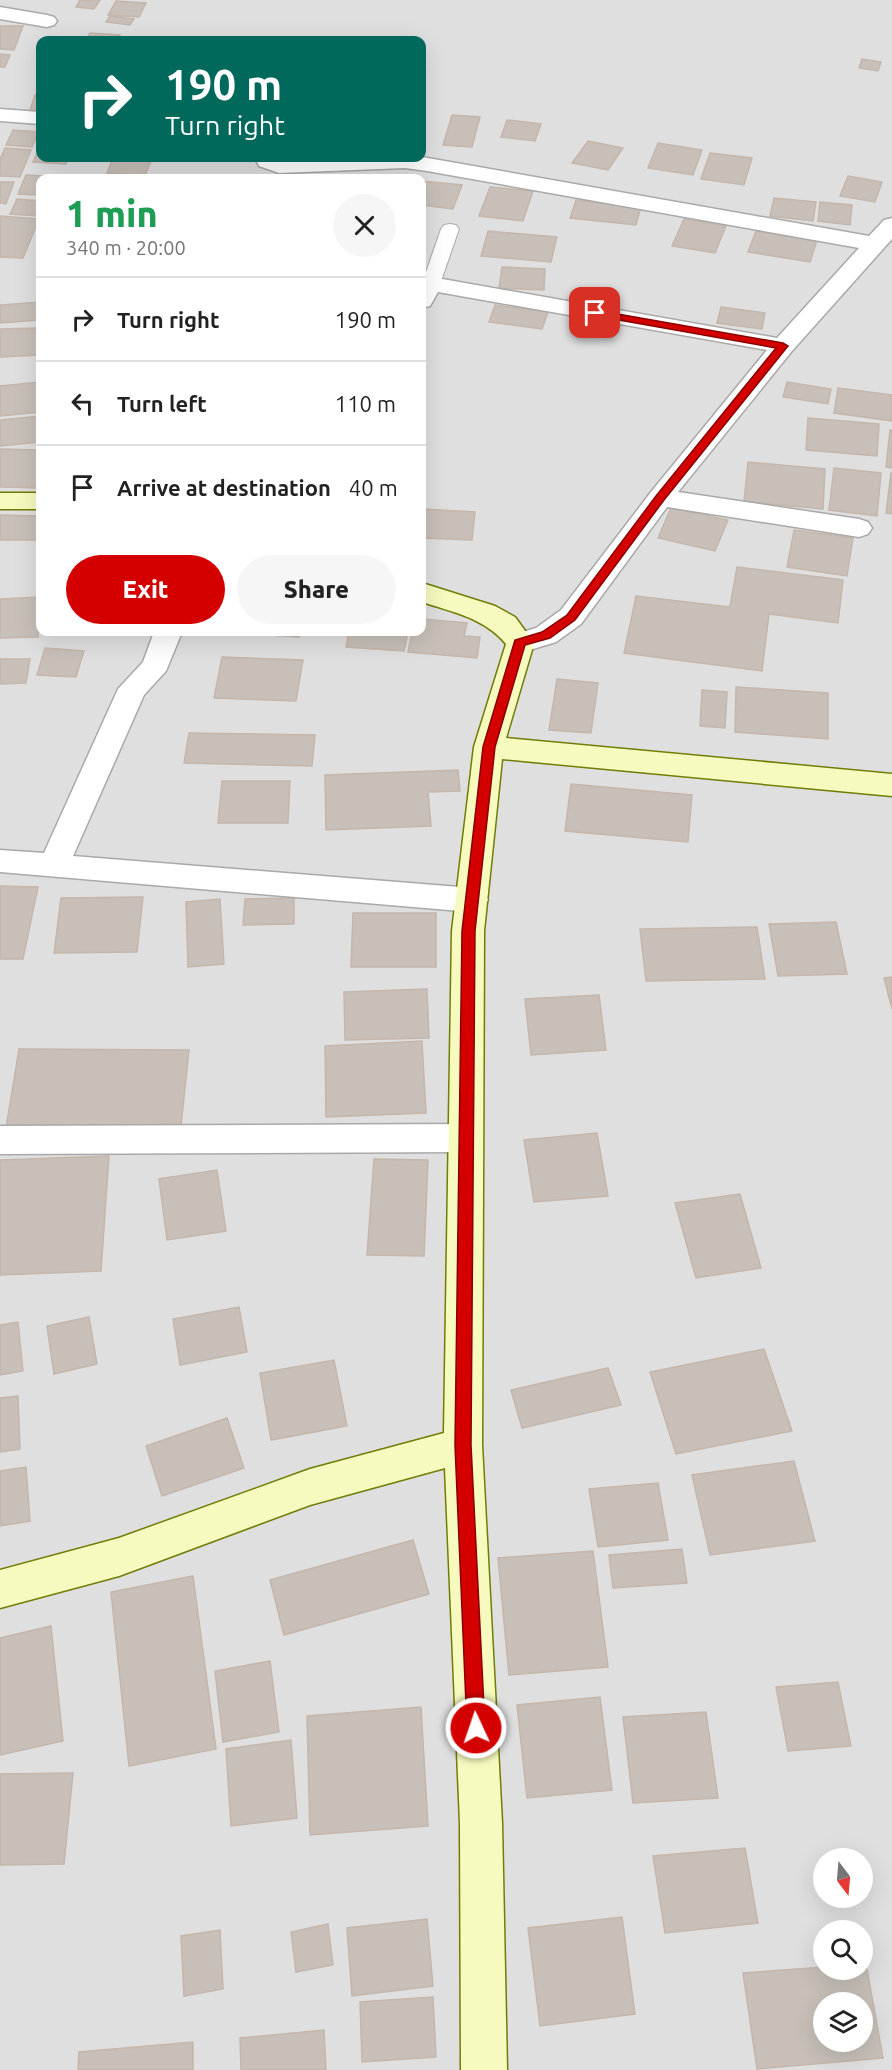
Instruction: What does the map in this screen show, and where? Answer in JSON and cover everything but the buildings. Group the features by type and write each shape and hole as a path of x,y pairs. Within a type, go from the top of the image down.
{"street":[{"path":"0,13 47,21"},
{"path":"0,115 36,118"},
{"path":"269,162 279,166 380,162"},
{"path":"412,162 875,244"},
{"path":"520,643 546,635 571,617 660,498 783,346 892,225"},
{"path":"426,292 783,346"},
{"path":"660,498 859,528"},
{"path":"0,501 36,501"},
{"path":"426,593 485,613 505,624 520,643"},
{"path":"53,867 132,689 146,679 156,667 167,636"},
{"path":"484,2070 481,1822 463,1445 464,1138 468,931 489,747 520,643"},
{"path":"489,747 892,785"},
{"path":"0,861 472,900"},
{"path":"0,1140 464,1138"},
{"path":"0,1589 119,1557 310,1487 463,1445"}],"lane":[{"path":"426,292 450,229"}],"shaded area":[{"path":"0,0 892,0 892,2070 0,2070"}],"route":[{"path":"476,1728 463,1445 464,1138 468,931 489,747 520,643 546,635 571,617 660,498 783,346 595,313"}]}
